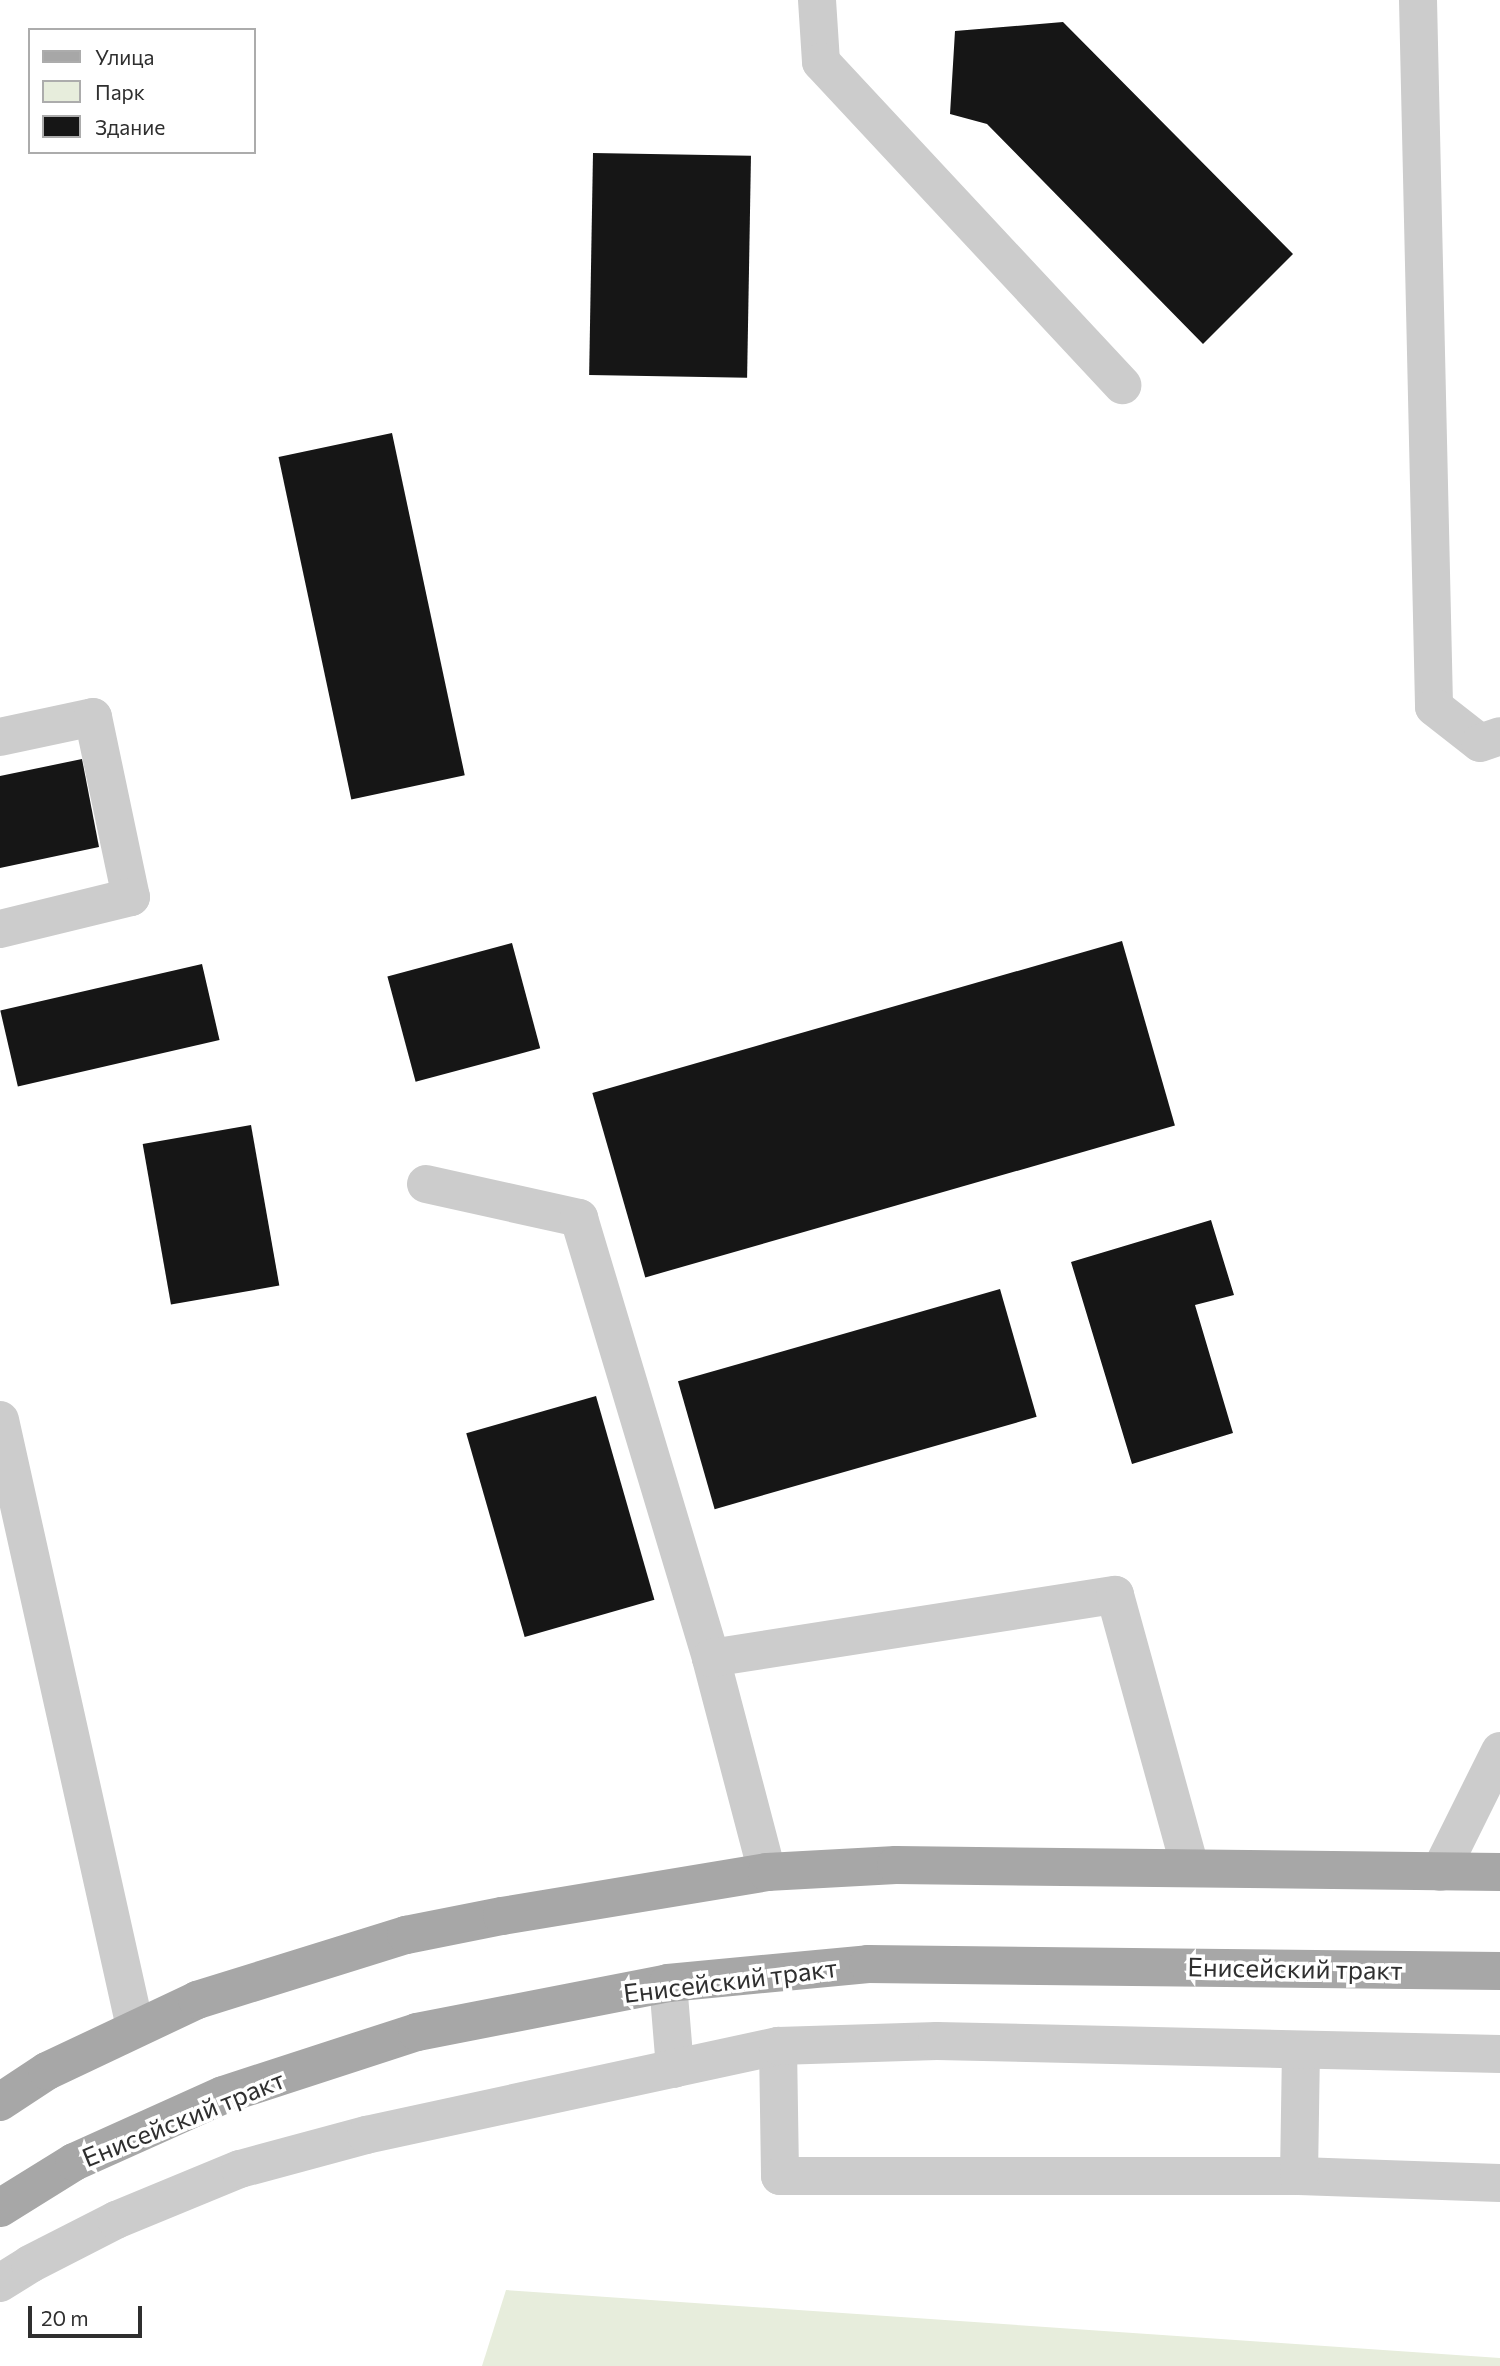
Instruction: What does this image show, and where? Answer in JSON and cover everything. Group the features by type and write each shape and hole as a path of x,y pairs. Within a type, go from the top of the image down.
{"main road":[{"path":"0,2102 47,2071 135,2027 197,2000 406,1935 502,1916 766,1872 896,1864 1500,1872"},
{"name":"Енисейский тракт","path":"0,2208 74,2162 223,2095 418,2032 668,1983 868,1964 1500,1970"}],"lane":[{"path":"817,0 821,62 1122,384"},
{"path":"1418,0 1434,707 1480,743 1500,736"},
{"path":"0,737 93,717 131,897 0,929"},
{"path":"426,1184 579,1218 711,1658 766,1872"},
{"path":"0,1420 135,2027"},
{"path":"711,1658 1115,1595 1190,1868"},
{"path":"1440,1872 1500,1751"},
{"path":"668,1983 675,2069"},
{"path":"0,2283 30,2264 116,2220 240,2169 366,2135 778,2046 937,2041 1500,2054"},
{"path":"778,2046 780,2176 1299,2176 1500,2183"},
{"path":"1299,2176 1301,2050"}],"green space":[{"path":"506,2290 1500,2358 1500,2366 482,2366"}],"building":[{"path":"1063,22 1293,254 1203,344 987,124 950,114 955,31"},
{"path":"593,153 751,156 747,378 589,375"},
{"path":"392,433 465,775 351,799 279,457"},
{"path":"82,759 99,847 0,868 0,776"},
{"path":"1122,941 1175,1126 645,1277 592,1093"},
{"path":"512,943 540,1048 416,1082 387,976"},
{"path":"202,964 220,1040 18,1087 0,1011"},
{"path":"251,1125 279,1286 171,1305 143,1144"},
{"path":"1211,1220 1234,1295 1195,1305 1233,1433 1132,1464 1071,1262"},
{"path":"1000,1289 1037,1417 715,1509 678,1381"},
{"path":"596,1396 654,1600 525,1637 466,1433"}]}
